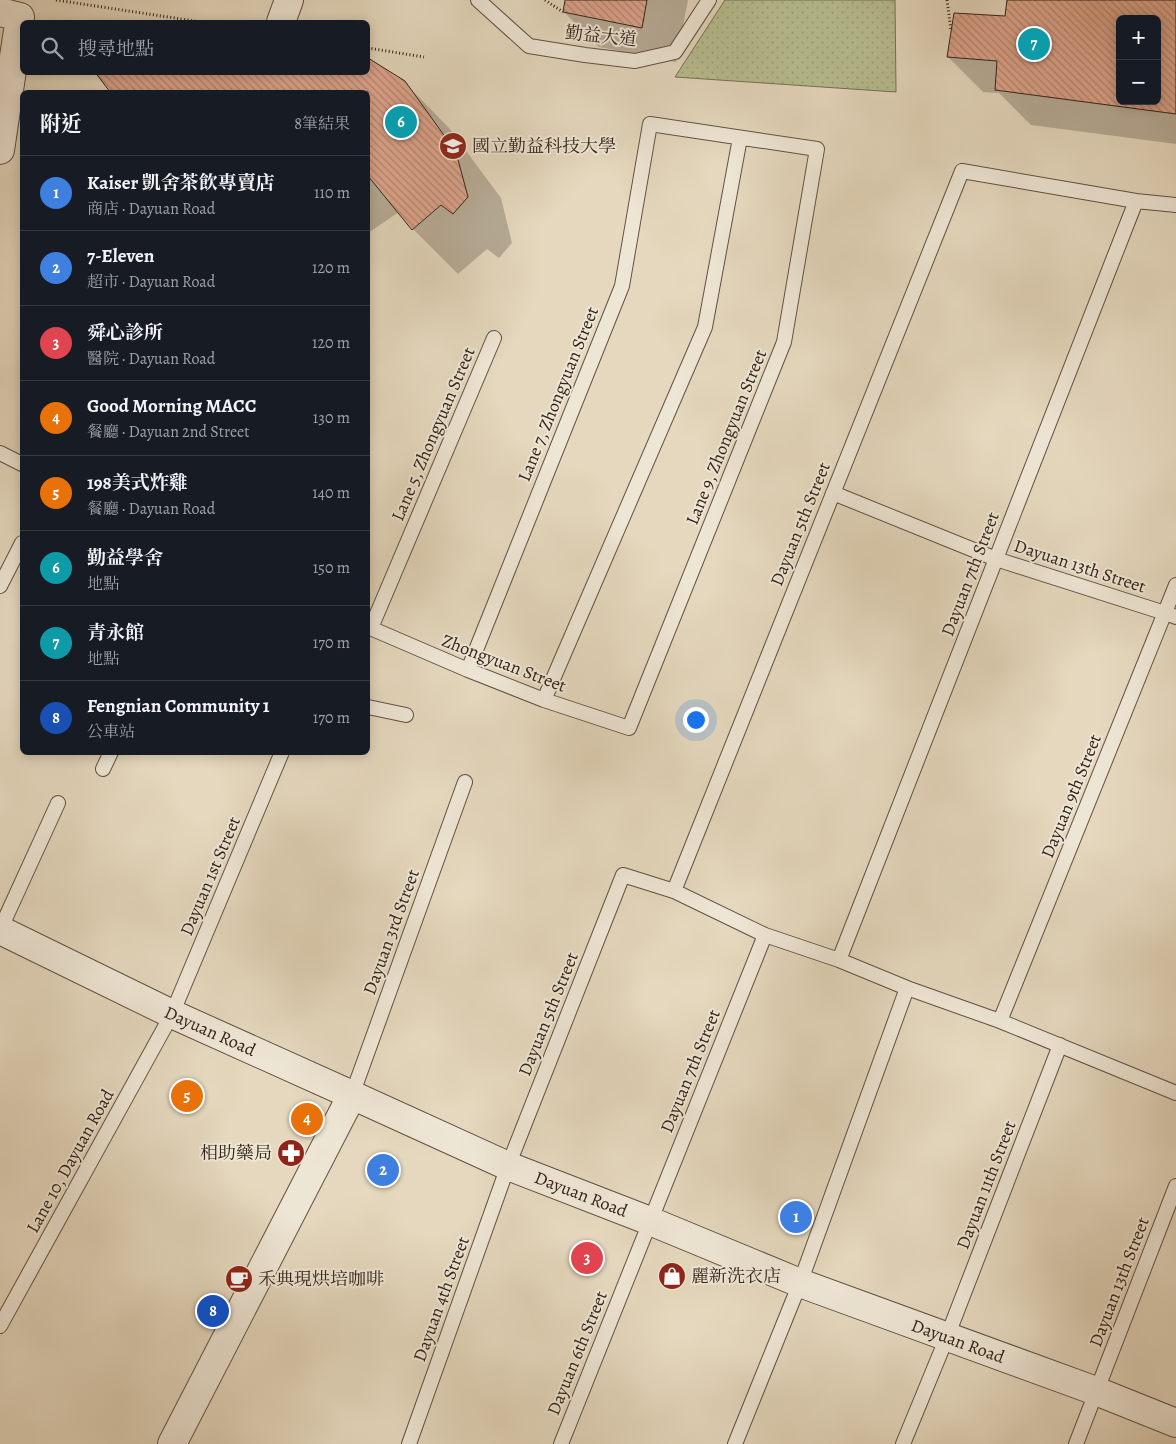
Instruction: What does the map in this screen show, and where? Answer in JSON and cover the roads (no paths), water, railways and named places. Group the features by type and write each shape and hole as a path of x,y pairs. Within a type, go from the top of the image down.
{"street":[{"path":"282,20 289,0"},
{"path":"0,150 14,11"},
{"name":"Dayuan Road","path":"0,930 172,1014 508,1166 650,1221 800,1283 1096,1391 1176,1423"},
{"path":"172,1444 352,1095"}],"lane":[{"name":"勤益大道","path":"478,0 529,46 635,62 675,52 709,0"},
{"name":"Lane 7, Zhongyuan Street","path":"468,670 622,286 650,124 740,138"},
{"name":"Lane 9, Zhongyuan Street","path":"629,728 784,342 817,150 740,138"},
{"path":"544,700 705,328 740,138"},
{"name":"Dayuan 5th Street","path":"508,1166 623,875 674,891 962,171 1136,201"},
{"path":"1136,201 1176,205"},
{"name":"Dayuan 7th Street","path":"839,960 1136,201"},
{"name":"Lane 5, Zhongyuan Street","path":"370,625 494,338"},
{"path":"0,453 20,463"},
{"name":"Dayuan 13th Street","path":"833,493 996,559 1170,615"},
{"path":"0,586 20,547"},
{"name":"Dayuan 9th Street","path":"1000,1021 1170,615 1176,585"},
{"name":"Zhongyuan Street","path":"370,627 468,670 544,700 629,728"},
{"path":"370,707 406,715"},
{"path":"103,769 110,755"},
{"name":"Dayuan 1st Street","path":"172,1014 281,755"},
{"name":"Dayuan 3rd Street","path":"352,1095 465,782"},
{"path":"0,930 58,803"},
{"path":"674,891 765,935 839,960 907,988 1000,1021 1176,1094"},
{"name":"Dayuan 7th Street","path":"650,1221 765,935"},
{"path":"735,1444 800,1283 907,988"},
{"name":"Lane 10, Dayuan Road","path":"0,1326 172,1014"},
{"name":"Dayuan 11th Street","path":"903,1444 948,1337 1060,1045"},
{"name":"Dayuan 4th Street","path":"409,1444 508,1166"},
{"name":"Dayuan 13th Street","path":"1076,1444 1176,1186"},
{"name":"Dayuan 6th Street","path":"561,1444 650,1221"}],"place":[{"name":"青永館","path":"1034,44"},
{"name":"勤益學舍","path":"401,122"},
{"name":"國立勤益科技大學","path":"453,146"},
{"name":"198美式炸雞","path":"187,1096"},
{"name":"Good Morning MACC","path":"307,1119"},
{"name":"相助藥局","path":"291,1153"},
{"name":"7-Eleven","path":"383,1170"},
{"name":"Kaiser 凱舍茶飲專賣店","path":"796,1217"},
{"name":"舜心診所","path":"587,1258"},
{"name":"麗新洗衣店","path":"672,1276"},
{"name":"禾典現烘培咖啡","path":"239,1279"},
{"name":"Fengnian Community 1","path":"213,1311"}]}
